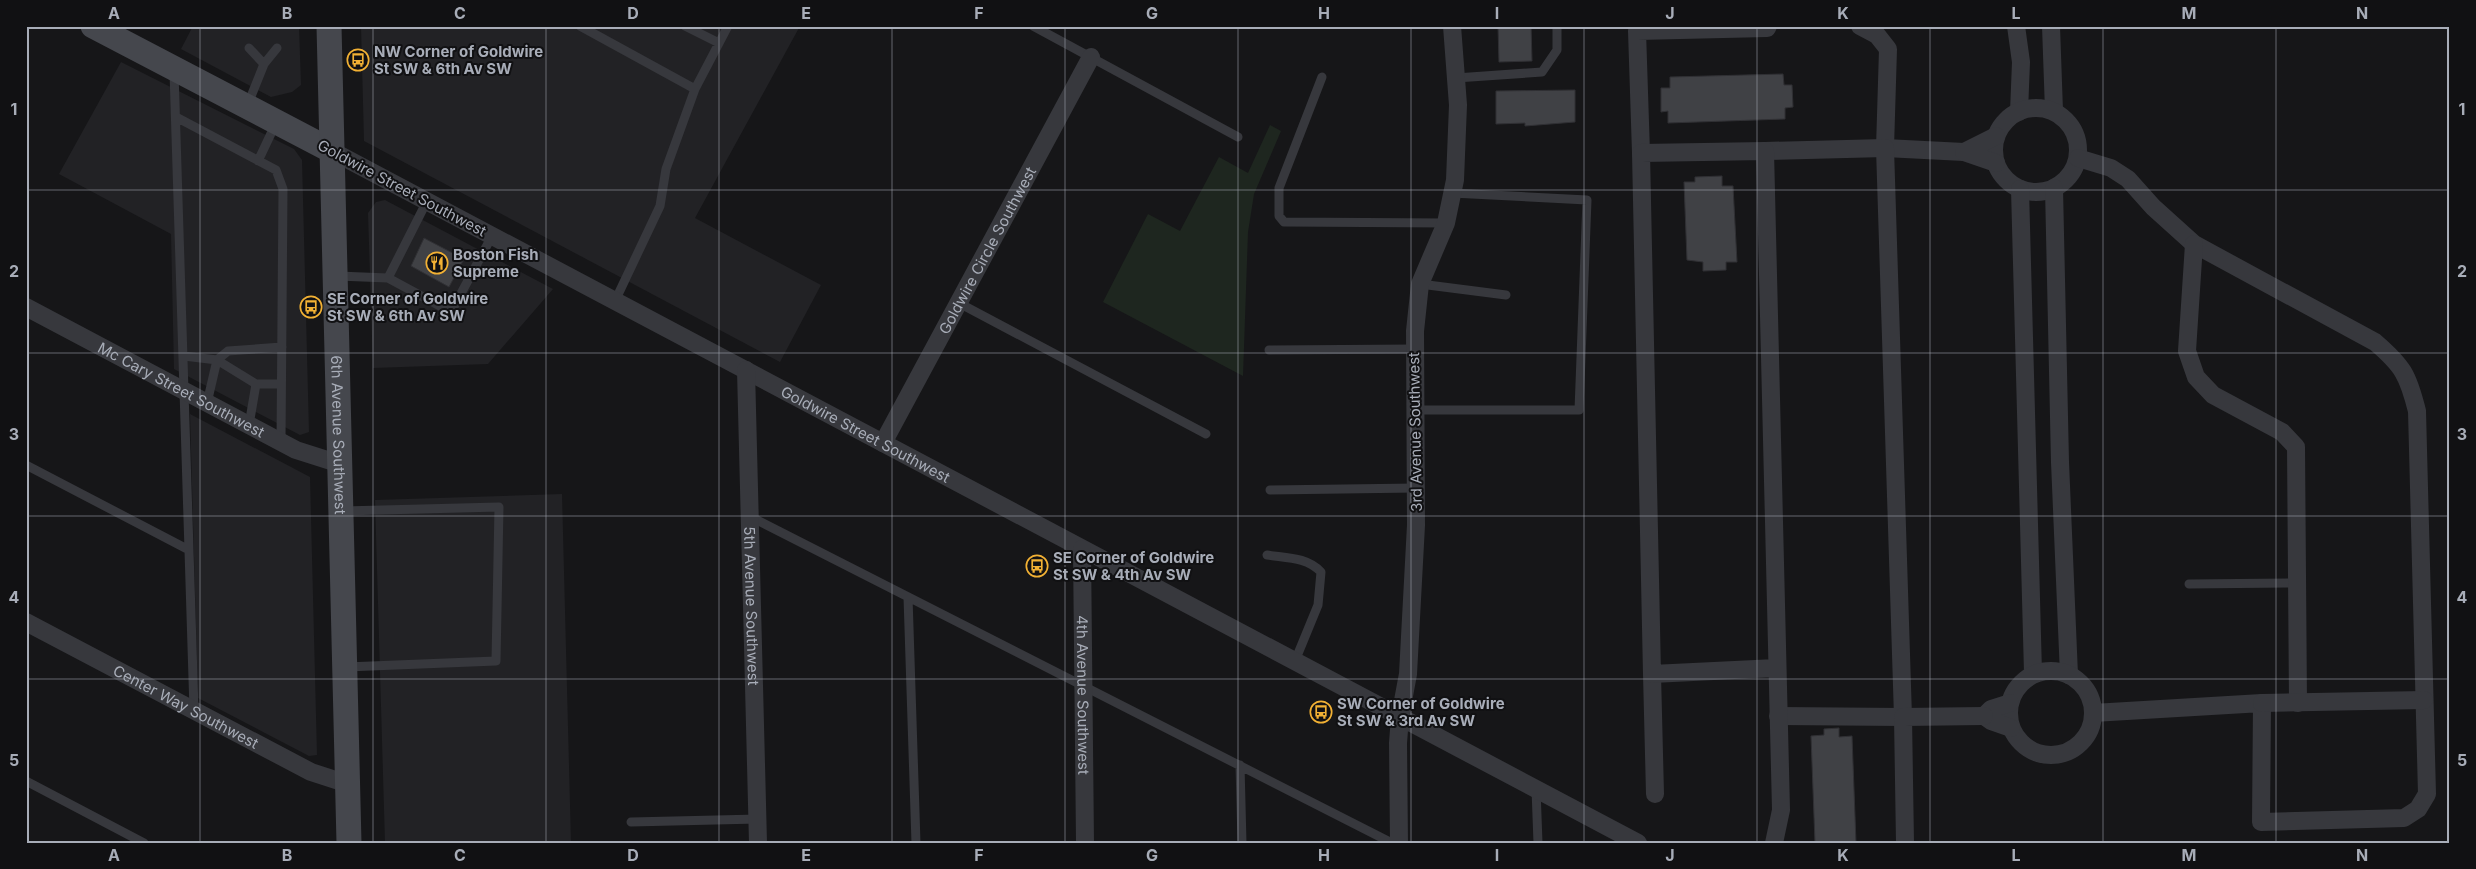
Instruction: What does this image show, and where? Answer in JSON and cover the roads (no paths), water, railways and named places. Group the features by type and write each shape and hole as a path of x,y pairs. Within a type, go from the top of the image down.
{"main road":[{"name":"Goldwire Street Southwest","path":"93,26 332,151"},
{"name":"6th Avenue Southwest","path":"329,26 350,843"}],"street":[{"name":"3rd Avenue Southwest","path":"1399,843 1398,769 1400,716 1408,674 1416,525 1414,348 1420,284 1446,223 1455,180 1458,114 1452,26"},
{"path":"1656,794 1637,28 1767,28 1768,26"},
{"path":"1860,26 1877,35 1888,49 1885,148 1903,717 1905,843"},
{"path":"2016,26 2021,62 2019,112"},
{"path":"2051,26 2054,111"},
{"name":"Goldwire Circle Southwest","path":"883,443 957,302 1091,57"},
{"path":"2040,108 2054,111 2065,119 2074,130 2078,144 2078,158 2073,171 2064,182 2054,188 2038,193 2012,185 2002,175 1996,163 1994,150 1996,136 2003,124 2019,112 2040,108"},
{"path":"1964,152 1996,136"},
{"path":"1641,153 1885,148 1964,152 1996,163"},
{"name":"Goldwire Street Southwest","path":"332,151 1638,843"},
{"path":"1765,151 1776,668 1781,810 1774,843"},
{"path":"2078,158 2111,168 2128,179 2153,207 2194,244 2375,342 2398,362 2410,383 2417,411 2427,794 2418,809 2404,818 2261,822 2262,703"},
{"path":"2054,188 2060,462 2069,675"},
{"path":"2020,189 2034,673"},
{"path":"2194,244 2187,351 2196,377 2213,395 2282,432 2296,447 2298,703"},
{"name":"Mc Cary Street Southwest","path":"26,307 296,450 340,464"},
{"name":"5th Avenue Southwest","path":"746,370 758,843"},
{"name":"4th Avenue Southwest","path":"1082,548 1085,843"},
{"name":"Center Way Southwest","path":"26,622 311,772 348,784"},
{"path":"1652,674 1776,668"},
{"path":"2048,671 2062,672 2069,675 2085,687 2091,699 2093,713 2091,726 2085,738 2075,748 2062,754 2049,756 2035,753 2023,746 2014,735 2009,721 2010,703 2013,693 2022,682 2034,673 2048,671"},
{"path":"2093,713 2262,703 2424,700"},
{"path":"1984,716 1991,709 2010,703"},
{"path":"1778,716 1984,716 1991,721 2012,728"}],"lane":[{"path":"580,26 695,89"},
{"path":"684,26 719,43"},
{"path":"615,301 660,206 666,169 695,89 728,26"},
{"path":"1033,26 1238,137"},
{"path":"1456,78 1542,72 1557,50 1557,26"},
{"path":"249,48 264,64"},
{"path":"247,107 264,64 277,48"},
{"path":"174,69 194,710"},
{"path":"1322,77 1279,188 1279,216 1284,222 1446,223"},
{"path":"176,117 276,170 283,190 281,442"},
{"path":"258,161 277,122"},
{"path":"1415,410 1578,410 1587,200 1452,193"},
{"path":"388,278 427,202"},
{"path":"335,276 388,278 451,312 492,236"},
{"path":"1420,284 1506,295"},
{"path":"957,302 1206,434"},
{"path":"207,403 217,360 228,351 282,347"},
{"path":"1269,350 1414,348"},
{"path":"184,356 217,360 256,384 281,384"},
{"path":"249,425 256,384"},
{"path":"26,464 189,550"},
{"path":"1270,490 1416,488"},
{"path":"341,511 499,507 496,661 345,667"},
{"path":"750,517 1392,843"},
{"path":"1267,555 1302,559 1315,566 1321,572 1318,605 1295,661"},
{"path":"2189,584 2297,583"},
{"path":"908,597 916,843"},
{"path":"1240,765 1242,843"},
{"path":"26,781 144,843"},
{"path":"1536,789 1538,843"},
{"path":"631,822 758,819"}],"place":[{"name":"NW Corner of Goldwire St SW & 6th Av SW","path":"358,60"},
{"name":"Boston Fish Supreme","path":"437,263"},
{"name":"SE Corner of Goldwire St SW & 6th Av SW","path":"311,307"},
{"name":"SE Corner of Goldwire St SW & 4th Av SW","path":"1037,566"},
{"name":"SW Corner of Goldwire St SW & 3rd Av SW","path":"1321,712"}]}
